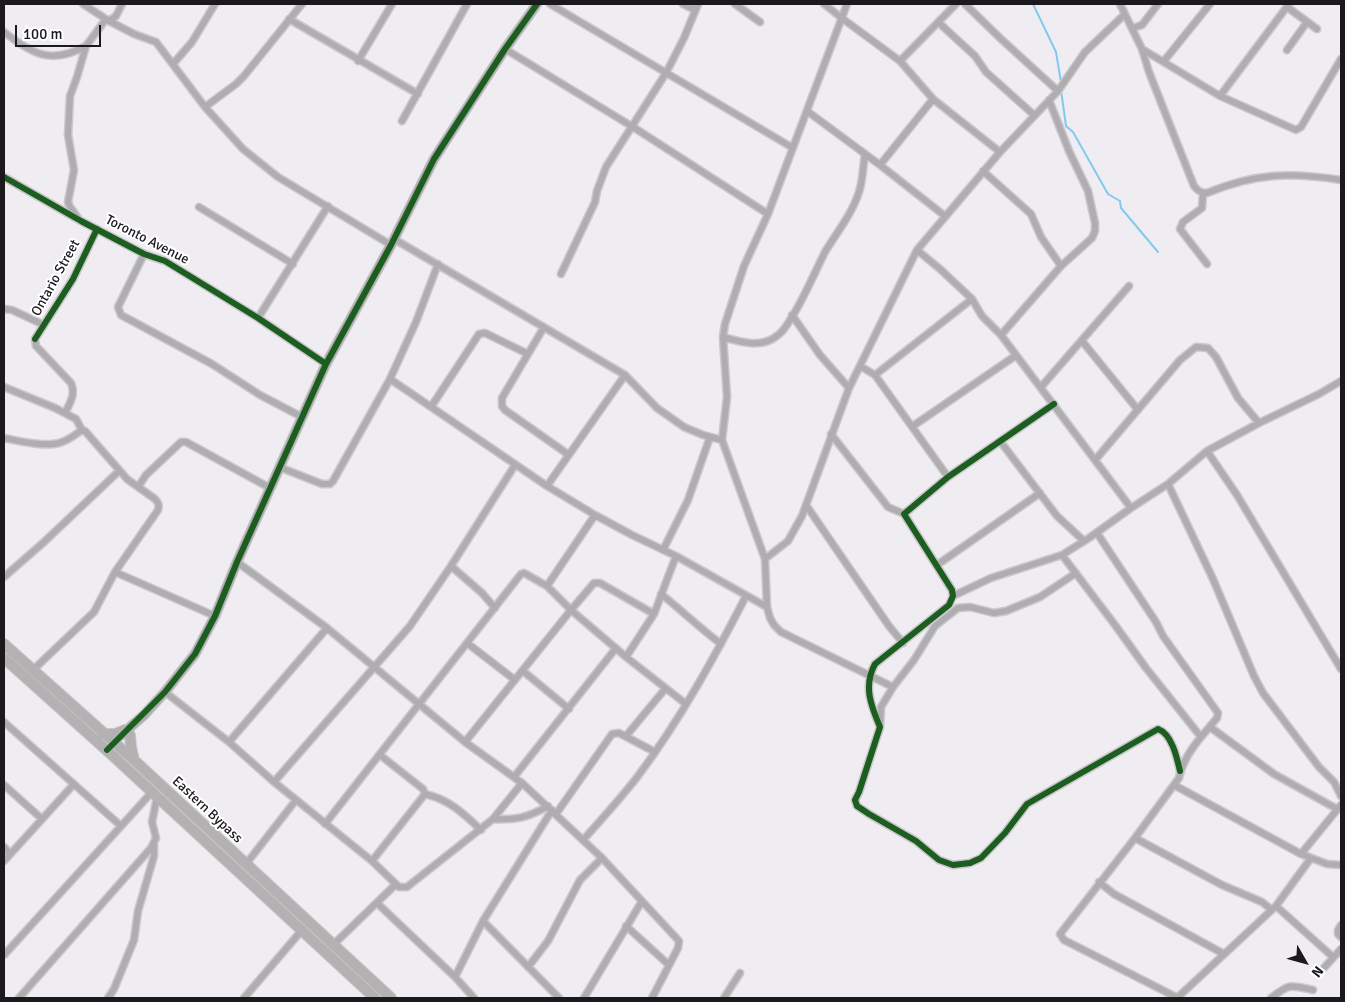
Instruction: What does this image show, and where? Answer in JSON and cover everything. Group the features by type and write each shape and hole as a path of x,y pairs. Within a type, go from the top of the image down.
{"main road":[{"name":"Eastern Bypass","path":"4,644 103,734 112,749 135,761 391,998"},
{"name":"Eastern Bypass","path":"4,658 112,749 154,794 375,998"},
{"path":"103,734 128,732 130,747 135,761"}],"street":[{"path":"83,4 134,34 156,42 205,107 242,149 278,177 392,242 438,264 625,375 666,415 684,427 722,440"},
{"path":"81,221 68,202 74,170 68,135 70,96 78,77 86,46 108,20 116,16 122,4"},
{"path":"173,64 192,42 215,4"},
{"path":"205,107 240,80 302,4"},
{"path":"358,61 392,4"},
{"path":"402,121 467,4"},
{"path":"112,749 165,692 194,654 215,616 237,562 326,364 392,242 434,159 505,49 537,4"},
{"path":"550,4 793,148"},
{"path":"561,274 595,202 606,167 666,73 684,38 697,7 683,4"},
{"path":"735,4 760,22"},
{"path":"824,4 842,20 900,61 933,99 1000,152"},
{"path":"847,4 768,214 744,266 725,324 723,337 727,397 722,440 765,559 767,607 774,625 781,632 893,688"},
{"path":"900,61 956,4"},
{"path":"965,4 1000,38 1061,88"},
{"path":"1120,4 1142,49 1149,72 1194,186 1203,193"},
{"path":"1133,28 1142,25 1158,4"},
{"path":"1164,61 1210,4"},
{"path":"1220,96 1288,6 1317,29"},
{"path":"765,559 788,541 806,505 849,388 917,250 983,171 1061,88 1085,52 1125,14"},
{"path":"289,20 418,94"},
{"path":"938,22 975,56 986,72 1034,116"},
{"path":"1287,50 1307,22"},
{"path":"4,32 26,48 43,55 50,56 70,52 86,46"},
{"path":"505,49 768,214"},
{"path":"1142,49 1220,96 1296,130 1300,127 1341,59"},
{"path":"880,165 933,99"},
{"path":"1001,335 1061,266 1092,238 1095,231 1088,192 1069,152 1049,100"},
{"path":"807,111 945,216"},
{"path":"723,337 759,343 779,335 803,299 825,253 855,202 860,190 865,154"},
{"path":"983,171 1031,214 1041,237 1061,266"},
{"path":"1203,193 1243,179 1274,175 1309,175 1341,180"},
{"name":"Toronto Avenue","path":"4,177 81,221 144,254 165,262 258,318 326,364"},
{"path":"1203,193 1202,208 1183,222 1180,229 1207,264"},
{"path":"258,318 328,206"},
{"path":"199,207 293,264"},
{"name":"Ontario Street","path":"65,413 74,393 73,388 36,346 35,340 73,279 97,229"},
{"path":"917,250 940,268 972,299 982,316 1001,335 1131,508"},
{"path":"144,254 118,307 121,315 212,364 260,395 302,418"},
{"path":"279,467 322,484 330,484 333,481 390,379 416,322 438,264"},
{"path":"1041,387 1129,286"},
{"path":"875,375 972,299"},
{"path":"4,309 12,310 44,325"},
{"path":"792,315 820,355 849,388"},
{"path":"544,327 502,398 502,406 569,455"},
{"path":"431,407 478,334 485,333 528,354"},
{"path":"1082,340 1138,410"},
{"path":"1096,459 1180,360 1196,347 1208,348 1216,357 1238,398 1259,423"},
{"path":"913,426 1016,356"},
{"path":"860,366 875,375 948,477"},
{"path":"547,486 625,375"},
{"path":"390,379 547,486 595,515 676,556 767,607"},
{"path":"953,596 991,578 1062,555 1168,484 1207,451 1341,381"},
{"path":"4,387 76,419 82,430 87,432 119,471 158,502 158,510 115,572 94,612 33,670"},
{"path":"904,514 948,477 1054,404"},
{"path":"4,438 24,442 56,444 64,442 82,430"},
{"path":"831,434 888,506 904,514 952,590 953,596 949,605 875,664 870,675 870,704 880,728"},
{"path":"663,550 690,495 710,437"},
{"path":"1000,441 1057,516 1084,541"},
{"path":"138,488 150,472 181,442 186,442 212,458 270,488"},
{"path":"1207,451 1237,495 1341,669"},
{"path":"274,782 410,626 451,566 515,465"},
{"path":"4,577 119,471"},
{"path":"1168,484 1213,579 1263,693 1320,767 1334,782 1341,796"},
{"path":"937,565 1040,493"},
{"path":"806,505 879,612 903,643"},
{"path":"548,586 595,515"},
{"path":"1097,533 1156,622 1163,636 1218,713 1217,718 1190,751 1180,771 1179,778 1174,785 1136,838 1099,882 1060,934 1064,940 1177,998 1274,908 1311,858"},
{"path":"1062,555 1200,737"},
{"path":"626,657 654,614 676,556"},
{"path":"237,562 327,628 465,742 514,777 602,858 679,942 678,948 652,998"},
{"path":"451,566 482,593 495,608"},
{"path":"115,572 215,616"},
{"path":"325,824 521,574 524,573 548,586 571,610 626,657 686,704"},
{"path":"1076,573 1040,597 1006,611 994,613 970,607 958,608 935,626 882,707 880,728 855,800 857,806 916,841 939,860 953,865 970,863 981,858 1005,833 1027,804 1158,729 1166,734 1175,753 1180,771"},
{"path":"465,742 592,586 597,583 654,614"},
{"path":"661,594 721,644"},
{"path":"583,840 637,777 655,752 721,644 746,596"},
{"path":"229,742 327,628"},
{"path":"467,643 516,680"},
{"path":"514,777 616,648"},
{"path":"523,671 569,709"},
{"path":"626,736 665,688"},
{"path":"165,692 229,742 399,887 407,886 481,830 493,819 522,784"},
{"path":"4,722 121,826"},
{"path":"1210,727 1274,774 1339,807 1301,854"},
{"path":"455,977 483,921 552,810 612,734 615,732 626,736 655,752"},
{"path":"380,755 423,789 425,794"},
{"path":"4,861 74,784"},
{"path":"4,785 42,819"},
{"path":"1174,785 1301,854 1327,864 1341,865"},
{"path":"4,955 121,826 154,794"},
{"path":"108,998 114,989 134,940 138,911 154,856 156,838 152,822 154,794"},
{"path":"425,794 439,797 456,807 481,830"},
{"path":"372,862 425,794"},
{"path":"246,864 296,800"},
{"path":"493,819 514,820 552,810"},
{"path":"1136,838 1222,885 1274,908 1333,957"},
{"path":"19,998 154,843"},
{"path":"4,848 10,854"},
{"path":"528,967 548,941 580,880 602,858"},
{"path":"1099,882 1114,894 1224,954"},
{"path":"333,945 395,885"},
{"path":"584,998 642,901"},
{"path":"377,903 455,977 474,998"},
{"path":"483,921 559,998"},
{"path":"1341,925 1338,930 1338,934 1341,937"},
{"path":"626,926 669,965"},
{"path":"244,998 302,930"},
{"path":"1322,970 1341,949"},
{"path":"724,998 740,973"},
{"path":"1271,998 1282,989 1291,985 1313,990"}],"waterway":[{"path":"1033,4 1056,52 1061,82"},
{"path":"1061,90 1066,126 1073,132 1108,194 1120,201 1121,208 1158,252"}],"cycle path":[{"path":"107,750 165,692 195,654 215,616 237,562 326,364 391,245 434,159 505,49 537,4"},
{"path":"4,177 144,254 165,261 258,318 326,364"},
{"path":"35,339 73,279 97,229"},
{"path":"1054,404 948,477 904,514 952,590 953,596 949,605 875,664 871,672 869,680 871,704 880,727 855,800 857,806 916,841 939,860 953,865 970,863 981,858 1005,833 1027,804 1158,729 1170,741 1180,771"}]}
